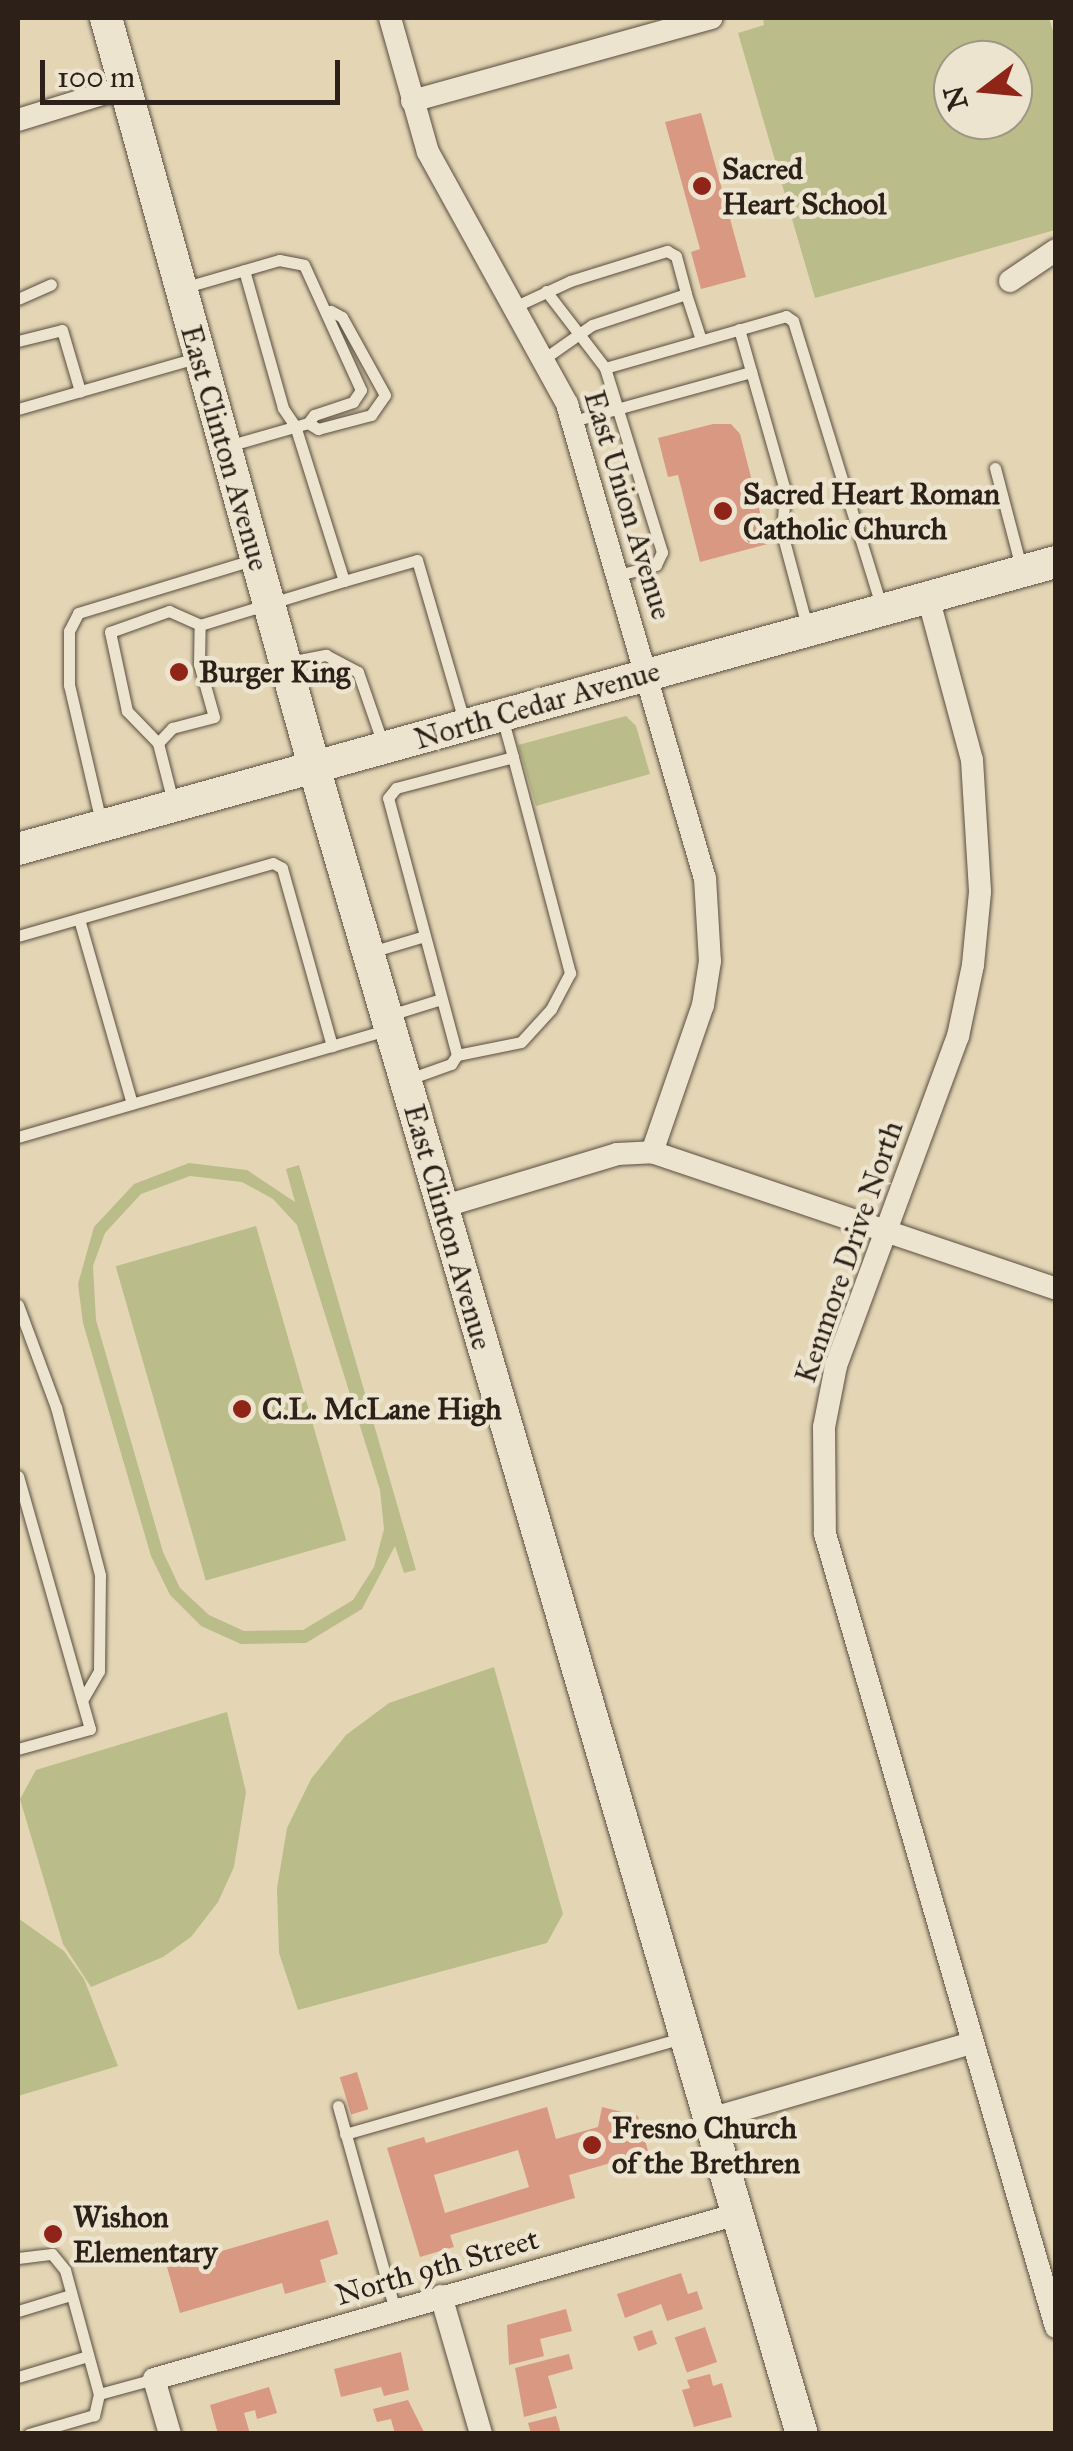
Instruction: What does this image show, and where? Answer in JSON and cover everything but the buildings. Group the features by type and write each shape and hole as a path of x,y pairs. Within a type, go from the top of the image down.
{"main road":[{"name":"East Clinton Avenue","path":"106,18 314,768 802,2434"},
{"name":"North Cedar Avenue","path":"18,849 1056,562"}],"street":[{"name":"East Union Avenue","path":"390,18 412,101 452,204 545,358 573,421 696,838 710,919 703,1006 652,1152"},
{"path":"412,101 712,18"},
{"path":"18,120 125,87"},
{"path":"1010,281 1056,250"},
{"name":"Kenmore Drive North","path":"928,597 972,760 980,892 958,1036 836,1366 827,1412 826,1534 970,2043 1050,2292 1056,2327"},
{"path":"442,1207 616,1154 652,1152 1056,1289"},
{"path":"710,2120 970,2043"},
{"name":"North 9th Street","path":"154,2379 738,2214"},
{"path":"442,2296 482,2434"},
{"path":"154,2379 170,2434"}],"lane":[{"path":"514,307 546,291 674,252 700,340"},
{"path":"181,288 289,259 304,265 330,311 362,390 352,402 314,415 302,424 224,447"},
{"path":"244,270 283,408 302,424 318,430 371,415 385,395 342,317 330,311"},
{"path":"18,299 51,284"},
{"path":"546,291 605,368 660,561 619,575"},
{"path":"545,358 578,335 686,294"},
{"path":"605,368 786,316 793,320 882,610"},
{"path":"739,329 785,491 782,533 808,631"},
{"path":"18,342 62,330 80,391"},
{"path":"18,408 200,357"},
{"path":"573,421 751,372"},
{"path":"302,424 344,581"},
{"path":"995,468 1022,571"},
{"path":"102,826 68,685 69,631 78,613 256,559"},
{"path":"174,806 158,743 127,711 110,632 169,611 200,625 418,560 465,726"},
{"path":"158,743 172,728 214,717 199,664 200,625"},
{"path":"285,662 326,655 358,672 384,748"},
{"path":"405,1080 451,1064 457,1056 521,1042 551,1010 570,973 502,715"},
{"path":"457,1056 388,798 396,788 513,757"},
{"path":"18,936 273,863 282,868 332,1046"},
{"path":"79,919 132,1104"},
{"path":"368,954 425,936"},
{"path":"18,1136 332,1046 442,999"},
{"path":"18,1305 56,1407 100,1575 99,1672 82,1700"},
{"path":"18,1476 90,1728 18,1749"},
{"path":"346,2134 685,2037"},
{"path":"338,2106 395,2310"},
{"path":"18,2258 52,2254 72,2295 99,2394 94,2416 29,2434"},
{"path":"18,2311 72,2295"},
{"path":"18,2377 88,2356"},
{"path":"99,2394 154,2379"}],"green space":[{"path":"763,18 1049,18 1056,41 1055,230 815,298 738,33 764,25"},
{"path":"626,716 636,726 650,774 536,806 518,745"},
{"path":"189,1163 247,1170 295,1202 286,1169 299,1165 416,1570 404,1573 395,1546 362,1609 306,1643 241,1644 201,1626 170,1595 151,1556 83,1323 78,1284 94,1227 134,1184","holes":["190,1176 242,1182 273,1199 297,1225 380,1490 384,1529 374,1567 353,1600 303,1630 244,1631 209,1615 180,1588 163,1552 96,1320 93,1266 105,1233 141,1194"]},
{"path":"256,1226 346,1540 206,1581 116,1266"},
{"path":"494,1667 563,1914 547,1943 298,2010 279,1953 277,1888 287,1828 311,1779 346,1735 389,1703"},
{"path":"227,1712 246,1792 234,1867 218,1902 191,1937 163,1957 91,1987 63,1944 20,1799 36,1770"},
{"path":"18,1918 64,1951 84,1979 118,2066 18,2096"}],"place":[{"name":"Sacred Heart School","path":"702,186"},
{"name":"Sacred Heart Roman Catholic Church","path":"723,511"},
{"name":"Burger King","path":"179,672"},
{"name":"C.L. McLane High","path":"242,1409"},
{"name":"Fresno Church of the Brethren","path":"592,2145"},
{"name":"Wishon Elementary","path":"53,2234"}]}
